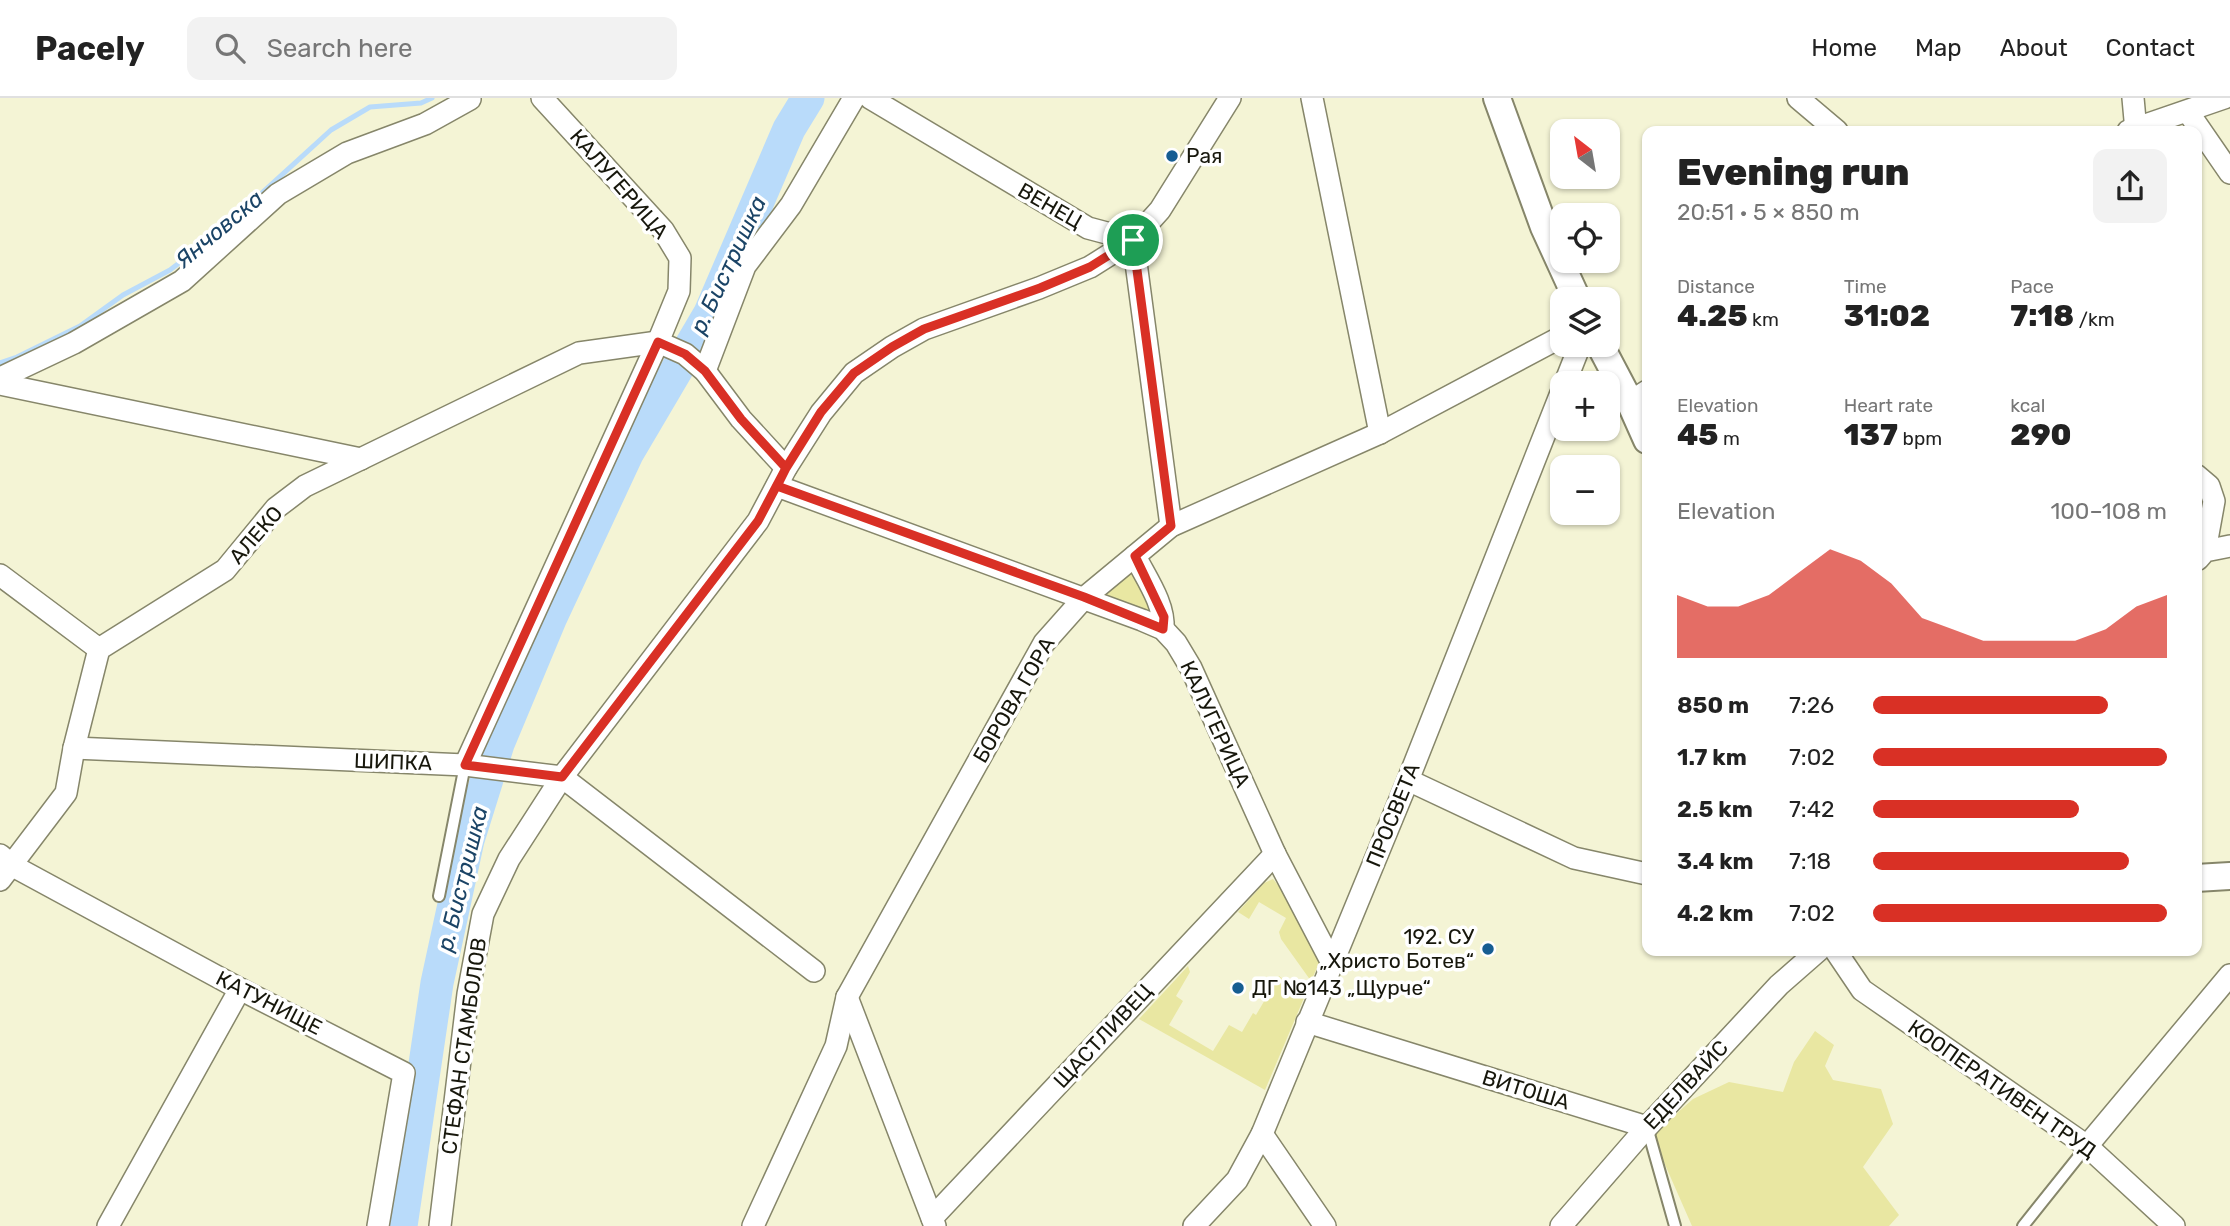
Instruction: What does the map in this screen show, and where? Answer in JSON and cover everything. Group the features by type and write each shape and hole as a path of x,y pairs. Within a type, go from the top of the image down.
{"street":[{"path":"0,378 74,343 182,281 278,194 346,153 425,124 471,98"},
{"name":"КАЛУГЕРИЦА","path":"470,766 679,291 680,258 663,230 542,98"},
{"path":"704,370 745,266 790,205 855,98"},
{"name":"ВЕНЕЦ","path":"870,98 1088,228 1133,240"},
{"name":"СТЕФАН СТАМБОЛОВ","path":"440,1226 468,994 483,914 509,859 562,777 739,548 758,521 781,477 821,412 854,373 924,329 1040,288 1090,267 1133,240 1160,210 1230,98"},
{"path":"1312,98 1380,433"},
{"path":"1497,98 1544,227 1572,287"},
{"path":"1798,98 1831,126"},
{"path":"2133,98 2133,126"},
{"path":"2145,126 2224,98"},
{"path":"2188,112 2198,126"},
{"path":"2202,132 2230,173"},
{"path":"1133,240 1171,526"},
{"path":"658,342 685,354 704,370 781,477 1163,629 1164,617 1135,556"},
{"name":"АЛЕКО","path":"99,649 225,570 276,508 305,486 579,353 658,342"},
{"name":"БОРОВА ГОРА","path":"753,1226 836,1046 848,997 1044,643 1084,597 1171,526 1380,433 1550,343"},
{"path":"1609,357 1639,397"},
{"path":"0,384 361,459"},
{"name":"ПРОСВЕТА","path":"1194,1226 1237,1181 1262,1134 1408,780 1550,420"},
{"path":"2202,480 2208,486 2214,501 2202,552"},
{"path":"2202,556 2230,546"},
{"path":"0,575 99,649 74,748 66,793 4,867"},
{"name":"КАЛУГЕРИЦА","path":"1163,629 1176,643 1191,668 1275,854 1333,965"},
{"name":"ШИПКА","path":"74,748 470,766 562,777"},
{"path":"562,777 814,971"},
{"path":"1408,780 1574,858 1642,873"},
{"name":"ЩАСТЛИВЕЦ","path":"934,1222 1275,854"},
{"name":"КАТУНИЩЕ","path":"4,867 404,1073 377,1226"},
{"path":"2202,878 2230,876"},
{"name":"ЕДЕЛВАЙС","path":"1561,1226 1647,1127 1779,985 1812,956"},
{"name":"КООПЕРАТИВЕН ТРУД","path":"1839,956 1862,990 2087,1146 2174,1226"},
{"path":"2087,1146 2230,975"},
{"path":"108,1226 240,989"},
{"path":"848,997 934,1222"},
{"name":"ВИТОША","path":"1307,1022 1647,1127"},
{"path":"1262,1134 1325,1226"}],"lane":[{"path":"439,896 470,766"},
{"path":"1647,1127 1675,1226"},
{"path":"2023,1226 2087,1146"}],"shaded area":[{"path":"1132,570 1155,616 1103,599 1105,591"},
{"path":"1273,879 1321,959 1311,981 1281,939 1279,932 1286,918 1259,902 1249,919 1238,912 1264,883"},
{"path":"1188,966 1190,972 1176,996 1183,1001 1169,1025 1213,1051 1229,1025 1242,1032 1253,1013 1256,1015 1279,976 1304,998 1265,1090 1139,1019"},
{"path":"1815,1031 1834,1045 1825,1066 1833,1080 1881,1089 1893,1124 1863,1167 1899,1215 1889,1226 1692,1226 1652,1135 1693,1099 1729,1082 1783,1092 1794,1062"}],"waterway":[{"name":"Янчовска","path":"0,363 80,326 123,295 170,270 217,234 331,130 370,107 421,103 432,98"},
{"name":"р. Бистришка","path":"401,1226 437,983 468,840 498,744 551,617 627,454 710,313 789,129 808,98"}],"place":[{"name":"Рая","path":"1172,156"},
{"name":"192. СУ „Христо Ботев“","path":"1488,949"},
{"name":"ДГ №143 „Щурче“","path":"1238,988"}],"route":[{"path":"1133,240 1090,267 1040,288 924,329 854,373 821,412 786,468 758,521 733,556 562,777 465,765 658,342 685,354 705,371 741,419 786,468 777,486 1084,597 1163,629 1164,617 1135,556 1171,526 1133,240"}]}
